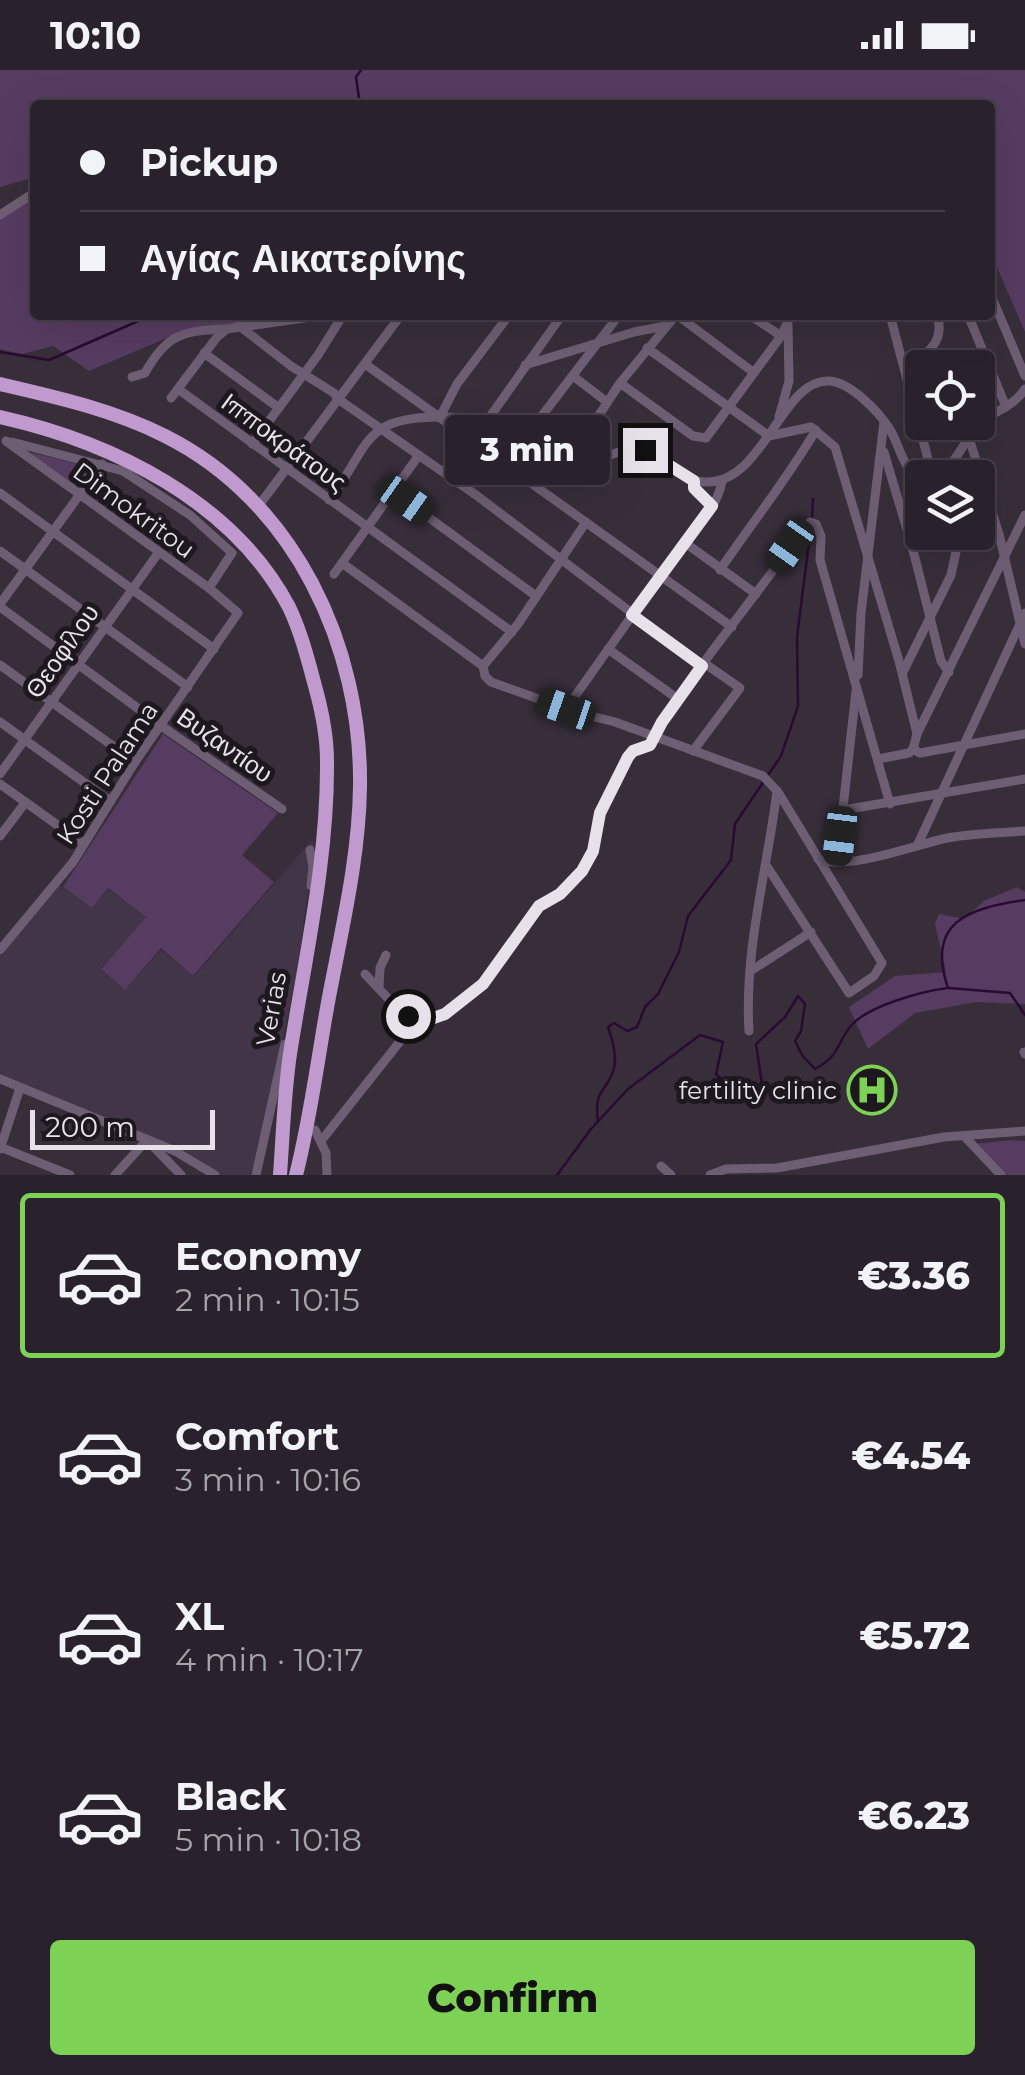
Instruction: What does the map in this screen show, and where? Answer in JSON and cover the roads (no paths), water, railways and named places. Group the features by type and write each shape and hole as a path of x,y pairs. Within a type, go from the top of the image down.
{"highway":[{"path":"0,384 136,422 194,453 237,485 264,512 302,562 323,603 352,697 359,744 360,792 349,893 296,1175"},
{"path":"0,417 100,448 172,486 244,546 282,595 297,627 322,713 326,792 319,875 283,1108 280,1175"}],"street":[{"path":"0,215 30,195"},
{"path":"995,305 1025,376"},
{"path":"132,377 145,373 163,344 186,333 281,320"},
{"path":"252,444 340,320"},
{"path":"264,500 397,320"},
{"path":"440,418 457,384 505,320"},
{"path":"487,420 558,320"},
{"path":"522,443 615,320"},
{"path":"565,467 620,383 671,320"},
{"path":"683,320 754,372"},
{"path":"757,320 780,336"},
{"path":"620,383 697,438 708,437 789,320"},
{"path":"777,425 789,381 789,320"},
{"path":"892,320 905,364"},
{"path":"939,320 942,329"},
{"path":"928,350 945,320"},
{"path":"970,320 983,350"},
{"path":"238,325 560,557 632,615 740,688 693,751"},
{"path":"525,365 665,326"},
{"path":"226,329 204,353 278,408"},
{"path":"647,348 770,436 811,427 835,448 917,734"},
{"name":"Ιπποκράτους","path":"204,353 174,394 252,444 512,632"},
{"path":"365,364 732,628"},
{"path":"573,376 607,402"},
{"path":"995,379 1006,407"},
{"path":"329,500 358,452 382,427 415,419 487,420 565,467 639,449 694,481 722,481 741,469 810,386 824,381 846,387 884,422 905,462"},
{"path":"995,414 1016,402 1025,389"},
{"path":"837,862 884,422"},
{"path":"720,570 816,430"},
{"path":"3,440 102,464 129,474 176,504 230,550 232,556 209,588"},
{"name":"Dimokritou","path":"3,440 238,612"},
{"path":"970,440 1023,618 1025,644"},
{"path":"882,444 905,523"},
{"path":"334,574 419,456"},
{"path":"0,605 102,464"},
{"path":"694,481 694,488 712,506"},
{"path":"566,709 712,506 722,481"},
{"path":"394,492 536,596"},
{"path":"0,493 214,649"},
{"path":"878,759 913,749 1025,515"},
{"path":"483,666 512,632 586,522"},
{"path":"322,1141 413,1025 445,1014 483,984 539,906 575,880 591,856 600,813 628,757 650,745 702,665 806,524 816,524 821,536 820,560 890,804"},
{"path":"684,542 756,594"},
{"path":"0,550 188,687"},
{"path":"913,550 941,661 949,672"},
{"path":"902,674 951,574 955,550"},
{"name":"Θεοφίλου","path":"0,774 159,552"},
{"path":"342,563 483,666 491,682 763,776 777,791 882,962 880,969 850,992 766,864"},
{"name":"Βυζαντίου","path":"0,605 161,726 282,809"},
{"name":"Kosti Palama","path":"0,950 84,844 238,612"},
{"path":"917,846 1023,618"},
{"path":"608,648 678,699"},
{"path":"0,665 135,762"},
{"path":"0,722 110,801"},
{"path":"913,749 920,753 1025,734"},
{"path":"843,810 1025,779"},
{"path":"0,784 84,844"},
{"path":"749,1031 756,910 777,791"},
{"path":"0,836 26,802"},
{"path":"816,858 837,862 977,834 1025,831"},
{"name":"Verias","path":"256,1175 273,1108 300,957 313,867 310,850"},
{"path":"752,970 811,932"},
{"path":"380,989 380,968 386,955"},
{"path":"365,974 413,1025"},
{"path":"0,1079 182,1154 215,1175"},
{"path":"20,1088 0,1148 70,1175"},
{"path":"315,1130 322,1141 328,1175"},
{"path":"710,1175 726,1169 772,1168 964,1136 1025,1131"},
{"path":"964,1136 1001,1175"},
{"path":"115,1175 147,1140 181,1175"},
{"path":"661,1166 671,1175"}],"waterway":[{"path":"359,100 356,77 361,70"},
{"path":"0,352 49,360 141,320"},
{"path":"812,518 813,499"},
{"path":"768,775 781,756 798,706 797,637 811,526"},
{"path":"598,1121 599,1096 615,1063 608,1027 614,1023 627,1031 637,1027 645,1007 658,994 679,952 688,916 731,860 735,824 764,781"},
{"path":"557,1175 591,1129 628,1089 700,1035 723,1042 716,1074 734,1092 762,1084 756,1044 785,1017 798,996 805,1004 801,1031 795,1041 815,1069 833,1055 850,1027 869,1012 910,996 948,988 942,965 943,947 957,922 987,908 1025,900"},
{"path":"949,988 1010,993 1025,1015"}],"place":[{"name":"fertility clinic","path":"872,1090"}]}
